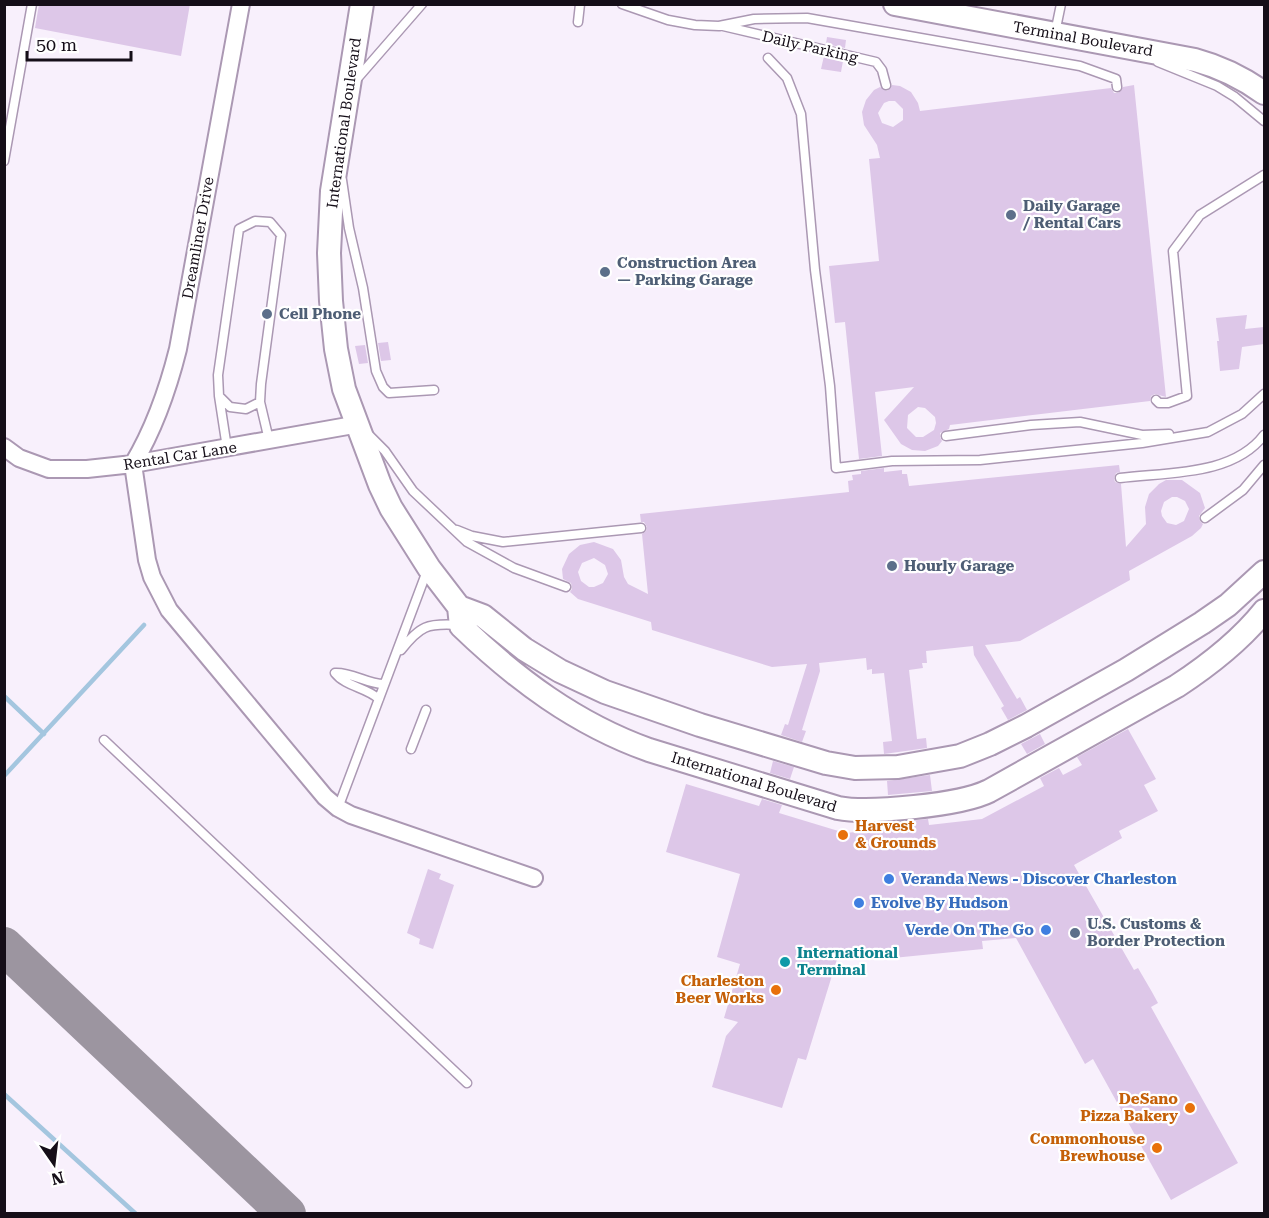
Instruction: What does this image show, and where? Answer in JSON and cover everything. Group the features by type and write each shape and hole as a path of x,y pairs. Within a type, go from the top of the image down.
{"main road":[{"name":"International Boulevard","path":"362,4 338,153 330,219 331,301 344,389 391,508 460,616 509,670 546,698 584,721 631,744 827,805 857,811 965,800 989,791 1177,686 1221,653 1264,611"},
{"name":"Terminal Boulevard","path":"895,4 1177,56 1217,66 1264,93"},
{"name":"International Boulevard","path":"460,616 483,616 524,649 560,671 604,692 700,725 826,763 855,768 889,767 914,765 960,756 1020,729 1126,670 1202,623 1241,595 1264,572"}],"street":[{"name":"Dreamliner Drive","path":"133,464 151,430 169,383 178,349 241,4"},
{"name":"Rental Car Lane","path":"4,447 19,458 49,468 87,469 133,464 358,424"},
{"path":"133,464 147,560 152,577 169,610 316,787 338,808 351,815 534,878"}],"lane":[{"path":"4,161 32,4"},
{"path":"348,89 422,4"},
{"path":"578,22 580,4"},
{"path":"622,4 668,20 695,25 719,26 754,19 807,18 1080,66 1116,79 1117,87"},
{"path":"1055,34 1061,4"},
{"name":"Daily Parking","path":"719,26 876,63 882,70 886,85"},
{"path":"1114,44 1211,83 1235,97 1264,121"},
{"path":"768,58 787,78 801,114 837,468 892,461 980,460 1142,442 1208,432 1242,414 1264,394"},
{"path":"338,153 349,228 363,288 376,371 380,381 389,393 434,390"},
{"path":"1156,400 1159,403 1168,403 1187,396 1173,251 1200,215 1264,175"},
{"path":"227,448 218,375 239,229 255,221 270,222 281,235 260,402 270,440"},
{"path":"219,396 230,407 246,409 260,402"},
{"path":"946,436 1031,425 1080,422 1142,435 1208,432"},
{"path":"358,424 385,451 413,491 441,519 472,536 502,542 641,528"},
{"path":"1120,477 1215,467 1244,454 1264,435"},
{"path":"1205,518 1243,490 1264,465"},
{"path":"454,528 467,542 493,558 535,577 566,587"},
{"path":"338,808 429,568"},
{"path":"394,658 420,629 460,616"},
{"path":"379,699 370,692 341,680 335,673 345,672 373,684 384,684"},
{"path":"411,749 426,710"},
{"path":"104,740 467,1083"}],"building":[{"path":"39,4 190,4 181,56 35,28"},
{"path":"827,37 846,40 845,48 826,44"},
{"path":"824,56 843,61 841,72 821,69"},
{"name":"Daily Garage / Rental Cars","path":"892,85 900,86 911,92 920,111 1111,88 1114,93 1118,93 1123,87 1134,85 1166,397 1155,394 1151,396 1150,401 950,425 949,429 940,433 942,441 938,446 925,451 912,450 901,444 884,420 914,387 875,392 882,456 859,459 845,322 835,323 829,266 879,261 869,159 880,158 877,145 864,125 862,112 866,100 874,90 880,87 887,91","holes":["895,101 903,109 903,120 893,127 882,123 878,113 884,103","918,407 925,408 935,417 934,430 923,437 916,437 907,428 908,415"]},
{"path":"1247,315 1245,329 1264,327 1264,344 1242,347 1239,369 1220,371 1216,318"},
{"path":"388,342 391,360 381,361 378,343"},
{"path":"365,345 368,363 359,364 355,346"},
{"name":"Hourly Garage","path":"1119,465 1120,472 1116,473 1114,478 1115,482 1121,484 1126,547 1146,524 1145,507 1149,494 1166,480 1182,480 1200,493 1205,508 1199,516 1203,524 1201,528 1192,536 1129,571 1130,580 1020,641 985,645 1017,699 1020,697 1027,710 1008,720 1001,708 1004,706 974,655 973,646 926,651 927,663 922,663 923,668 909,670 917,739 926,738 927,748 884,754 883,742 892,741 884,673 872,674 872,669 867,670 866,658 819,663 820,671 802,730 806,731 802,742 781,735 785,724 788,725 807,664 772,667 652,630 651,622 578,599 570,592 571,583 563,579 562,569 569,554 580,545 594,542 613,549 621,560 624,577 628,584 648,594 642,534 647,527 644,522 641,522 640,514 849,492 848,481 853,480 852,475 861,474 861,471 884,468 884,472 902,470 902,474 907,474 909,486","holes":["1172,497 1185,501 1189,509 1184,521 1176,525 1167,523 1161,511 1164,502","594,558 605,565 608,574 603,583 589,587 581,581 578,572 582,563"]},
{"name":"International Terminal","path":"1128,729 1156,779 1144,785 1158,811 1119,831 1122,838 1074,865 1134,970 1138,968 1152,992 1158,1003 1151,1007 1238,1163 1171,1200 1093,1059 1085,1064 1016,938 982,941 983,949 873,960 872,953 838,956 806,1060 798,1058 782,1108 712,1087 726,1036 738,1022 724,1018 740,964 717,957 740,874 666,852 686,784 759,806 762,799 782,805 779,813 845,833 899,828 898,822 928,819 929,825 982,819 1044,786 1040,778 1059,768 1063,775 1082,765 1077,757"},
{"path":"1040,734 1045,744 1027,754 1021,744"},
{"path":"773,761 794,767 790,779 770,773"},
{"path":"930,775 932,791 888,795 887,781"},
{"path":"428,869 441,874 439,879 454,885 433,949 419,944 420,939 407,933"}],"waterway":[{"path":"4,776 144,625"},
{"path":"4,696 44,734"},
{"path":"4,1094 136,1214"}],"taxiway":[{"path":"4,946 287,1214"}],"place":[{"name":"Daily Garage / Rental Cars","path":"1011,215"},
{"name":"Construction Area — Parking Garage","path":"605,272"},
{"name":"Cell Phone","path":"267,314"},
{"name":"Hourly Garage","path":"892,566"},
{"name":"Harvest & Grounds","path":"843,835"},
{"name":"Veranda News - Discover Charleston","path":"889,879"},
{"name":"Evolve By Hudson","path":"859,903"},
{"name":"Verde On The Go","path":"1046,930"},
{"name":"U.S. Customs & Border Protection","path":"1075,933"},
{"name":"International Terminal","path":"785,962"},
{"name":"Charleston Beer Works","path":"776,990"},
{"name":"DeSano Pizza Bakery","path":"1190,1108"},
{"name":"Commonhouse Brewhouse","path":"1157,1148"}]}
